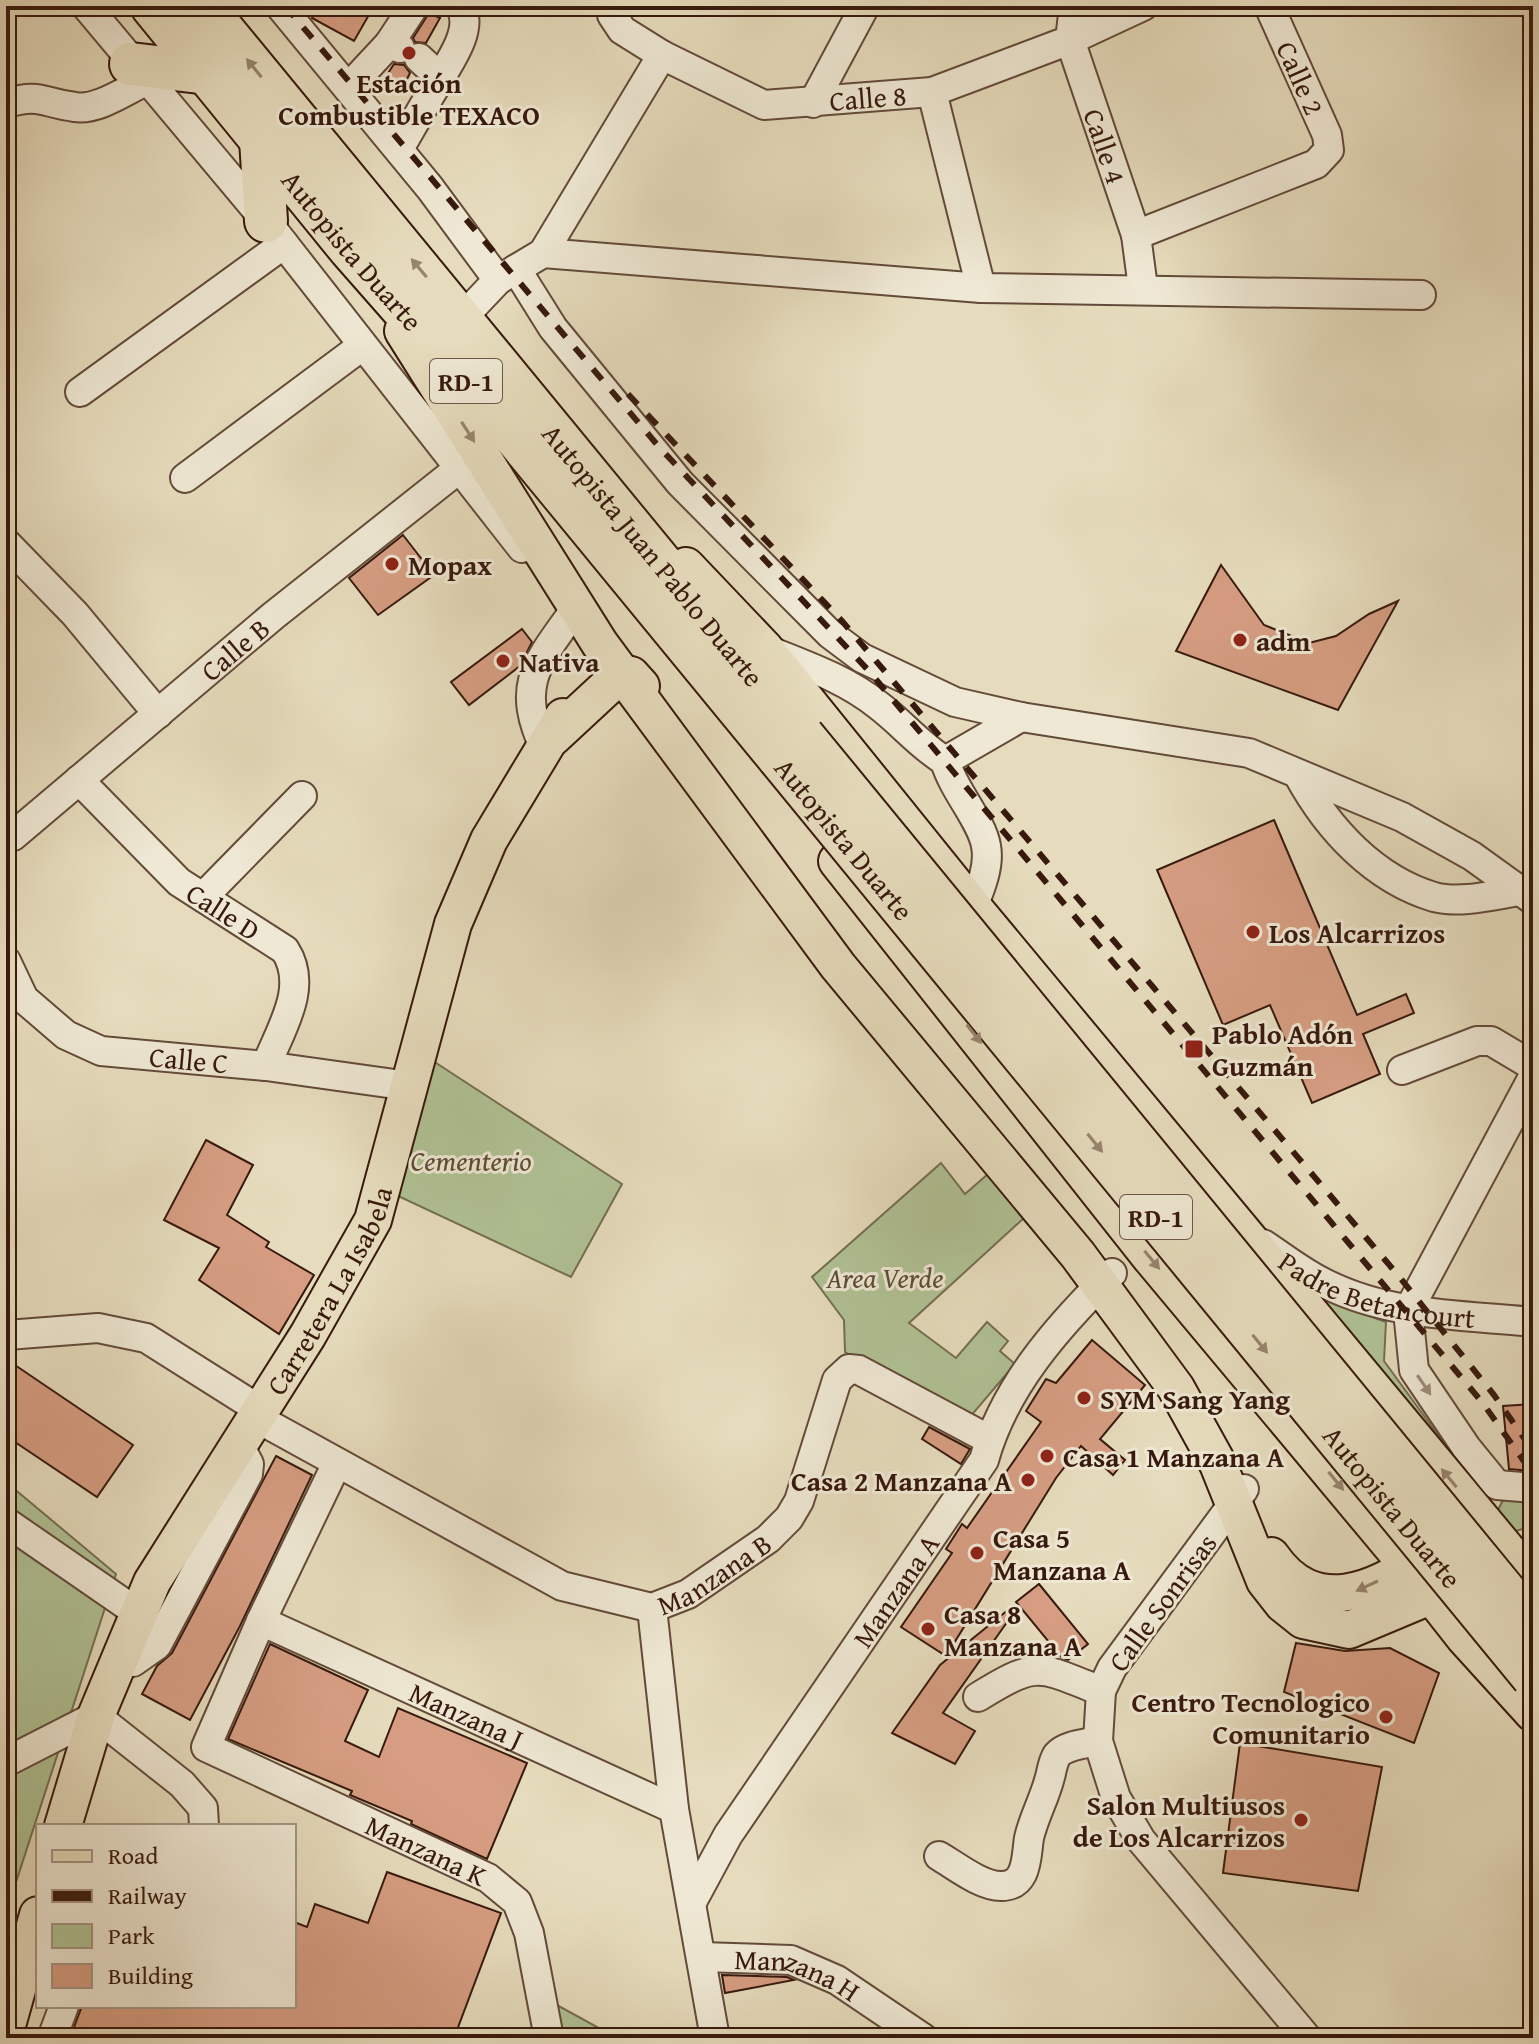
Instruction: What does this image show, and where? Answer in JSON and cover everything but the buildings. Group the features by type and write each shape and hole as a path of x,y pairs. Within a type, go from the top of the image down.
{"highway":[{"name":"Autopista Duarte","path":"152,6 350,249 791,747 1533,1626"},
{"name":"Autopista Duarte","path":"203,6 504,372"},
{"path":"139,72 208,73"},
{"path":"261,139 275,232"},
{"name":"Autopista Juan Pablo Duarte","path":"504,372 791,747"},
{"name":"Autopista Duarte","path":"791,747 1533,1677"}],"main road":[{"path":"350,249 506,490 600,644 838,966 1106,1279"},
{"path":"504,372 765,649 1236,1226 1481,1517 1527,1565 1445,1591 1349,1630 1303,1620 1283,1604 1265,1581 1238,1496 1190,1382 649,696 631,675 622,673"},
{"path":"517,439 713,704 1151,1258 1409,1567 1445,1591 1464,1637 1533,1713"},
{"path":"549,743 600,644"},
{"path":"549,743 622,673"},
{"path":"549,743 608,706 624,703 650,712"},
{"name":"Carretera La Isabela","path":"64,1824 96,1716 138,1613 191,1517 308,1335 373,1220 453,924 489,840 549,743"},
{"path":"1302,1440 1324,1445 1372,1407 1367,1380"},
{"path":"1238,1496 1284,1575 1304,1590 1331,1595 1354,1592 1409,1567 1481,1517"},
{"path":"1445,1591 1481,1517"},
{"path":"6,2029 36,1922"}],"street":[{"path":"86,6 275,232 362,346 461,467 572,614 600,644"},
{"path":"280,6 680,483 830,634 862,658 955,702 1021,717 1249,753 1402,817 1472,856 1526,895"},
{"path":"348,88 403,50 414,6"},
{"path":"399,149 466,27 466,15 460,6"},
{"name":"Calle 8","path":"614,6 612,15 622,30 662,55 764,105 932,92 1070,40 1143,6"},
{"path":"813,103 865,6"},
{"name":"Calle 4","path":"1074,6 1070,40 1136,235 1143,288"},
{"name":"Calle 2","path":"1136,235 1316,164 1329,150 1327,135 1269,6"},
{"path":"403,50 434,72 433,90"},
{"path":"461,319 507,274 543,253 662,55"},
{"path":"6,103 36,97 75,108 90,107 139,72"},
{"path":"932,92 981,288"},
{"path":"80,392 275,232"},
{"path":"543,253 981,288 1143,288 1421,295"},
{"path":"185,478 362,346"},
{"name":"Calle B","path":"8,838 273,616 461,467"},
{"path":"6,543 75,614 158,714"},
{"path":"549,743 530,713 530,686 553,640 572,614"},
{"path":"765,649 836,678 878,705 917,743 945,761 949,777 986,846 984,877 973,907"},
{"path":"945,761 1021,717"},
{"path":"1299,776 1318,811 1353,849 1393,877 1436,898 1526,895"},
{"name":"Calle D","path":"79,780 179,882 285,950 295,966 297,986 266,1066"},
{"path":"203,897 302,796"},
{"name":"Calle C","path":"6,961 15,1008 101,1051 266,1066 409,1086"},
{"path":"1402,1070 1477,1041 1491,1041 1533,1066"},
{"path":"1533,1077 1408,1311 1414,1370 1466,1447 1497,1485 1533,1488"},
{"name":"Padre Betancourt","path":"1236,1226 1323,1283 1369,1302 1408,1311 1533,1322"},
{"name":"Manzana A","path":"693,1900 728,1835 984,1460 1003,1405 1037,1357 1106,1279"},
{"name":"Manzana B","path":"7,1335 62,1329 120,1330 146,1338 251,1424 337,1463 562,1586 652,1608 688,1594 768,1539 789,1518 799,1501 837,1380 849,1369 859,1370 990,1440"},
{"path":"117,1660 133,1662 157,1645 248,1474 251,1424"},
{"path":"261,1621 337,1463"},
{"path":"1481,1517 1497,1485"},
{"name":"Calle Sonrisas","path":"1238,1496 1112,1668 1101,1691 1098,1741 1102,1764 1116,1798 1141,1840 1307,2038"},
{"path":"6,1522 138,1613"},
{"path":"652,1608 674,1809 693,1900 715,2038"},
{"name":"Manzana K","path":"261,1621 206,1745 488,1878 517,1902 529,1933 549,2038"},
{"name":"Manzana J","path":"261,1621 674,1809"},
{"path":"978,1697 1031,1668 1044,1668 1101,1691"},
{"path":"6,1762 96,1716 182,1784 203,1808 204,1824"},
{"path":"939,1856 986,1882 1001,1886 1013,1883 1026,1866 1030,1837 1043,1806 1057,1755 1067,1748 1098,1741"},
{"name":"Manzana H","path":"702,1957 791,1960 837,1980 923,2038"},
{"path":"52,2038 63,2008"}],"green space":[{"name":"Cementerio","path":"430,1059 622,1184 571,1277 398,1196"},
{"name":"Area Verde","path":"941,1163 965,1194 988,1174 1024,1218 909,1323 956,1358 987,1322 1008,1341 1000,1351 1015,1364 970,1417 939,1409 845,1352 844,1320 812,1277"},
{"path":"1312,1295 1386,1322 1384,1361 1484,1493 1479,1504"},
{"path":"6,1482 116,1574 6,1913"},
{"path":"1505,1496 1533,1500 1533,1526 1505,1534 1494,1518"},
{"path":"555,2004 617,2038 565,2038"}],"railway":[{"path":"285,6 660,448 868,670 1482,1402 1533,1474"},
{"path":"628,394 842,621 1397,1274 1494,1395 1533,1451"}],"place":[{"name":"Estación Combustible TEXACO","path":"409,53"},
{"name":"Mopax","path":"392,564"},
{"name":"adm","path":"1240,640"},
{"name":"Nativa","path":"503,661"},
{"name":"Los Alcarrizos","path":"1253,932"},
{"name":"Pablo Adón Guzmán","path":"1194,1049"},
{"name":"SYM Sang Yang","path":"1084,1398"},
{"name":"Casa 1 Manzana A","path":"1047,1456"},
{"name":"Casa 2 Manzana A","path":"1028,1480"},
{"name":"Casa 5 Manzana A","path":"977,1553"},
{"name":"Casa 8 Manzana A","path":"928,1629"},
{"name":"Centro Tecnologico Comunitario","path":"1386,1717"},
{"name":"Salon Multiusos de Los Alcarrizos","path":"1301,1820"}]}
